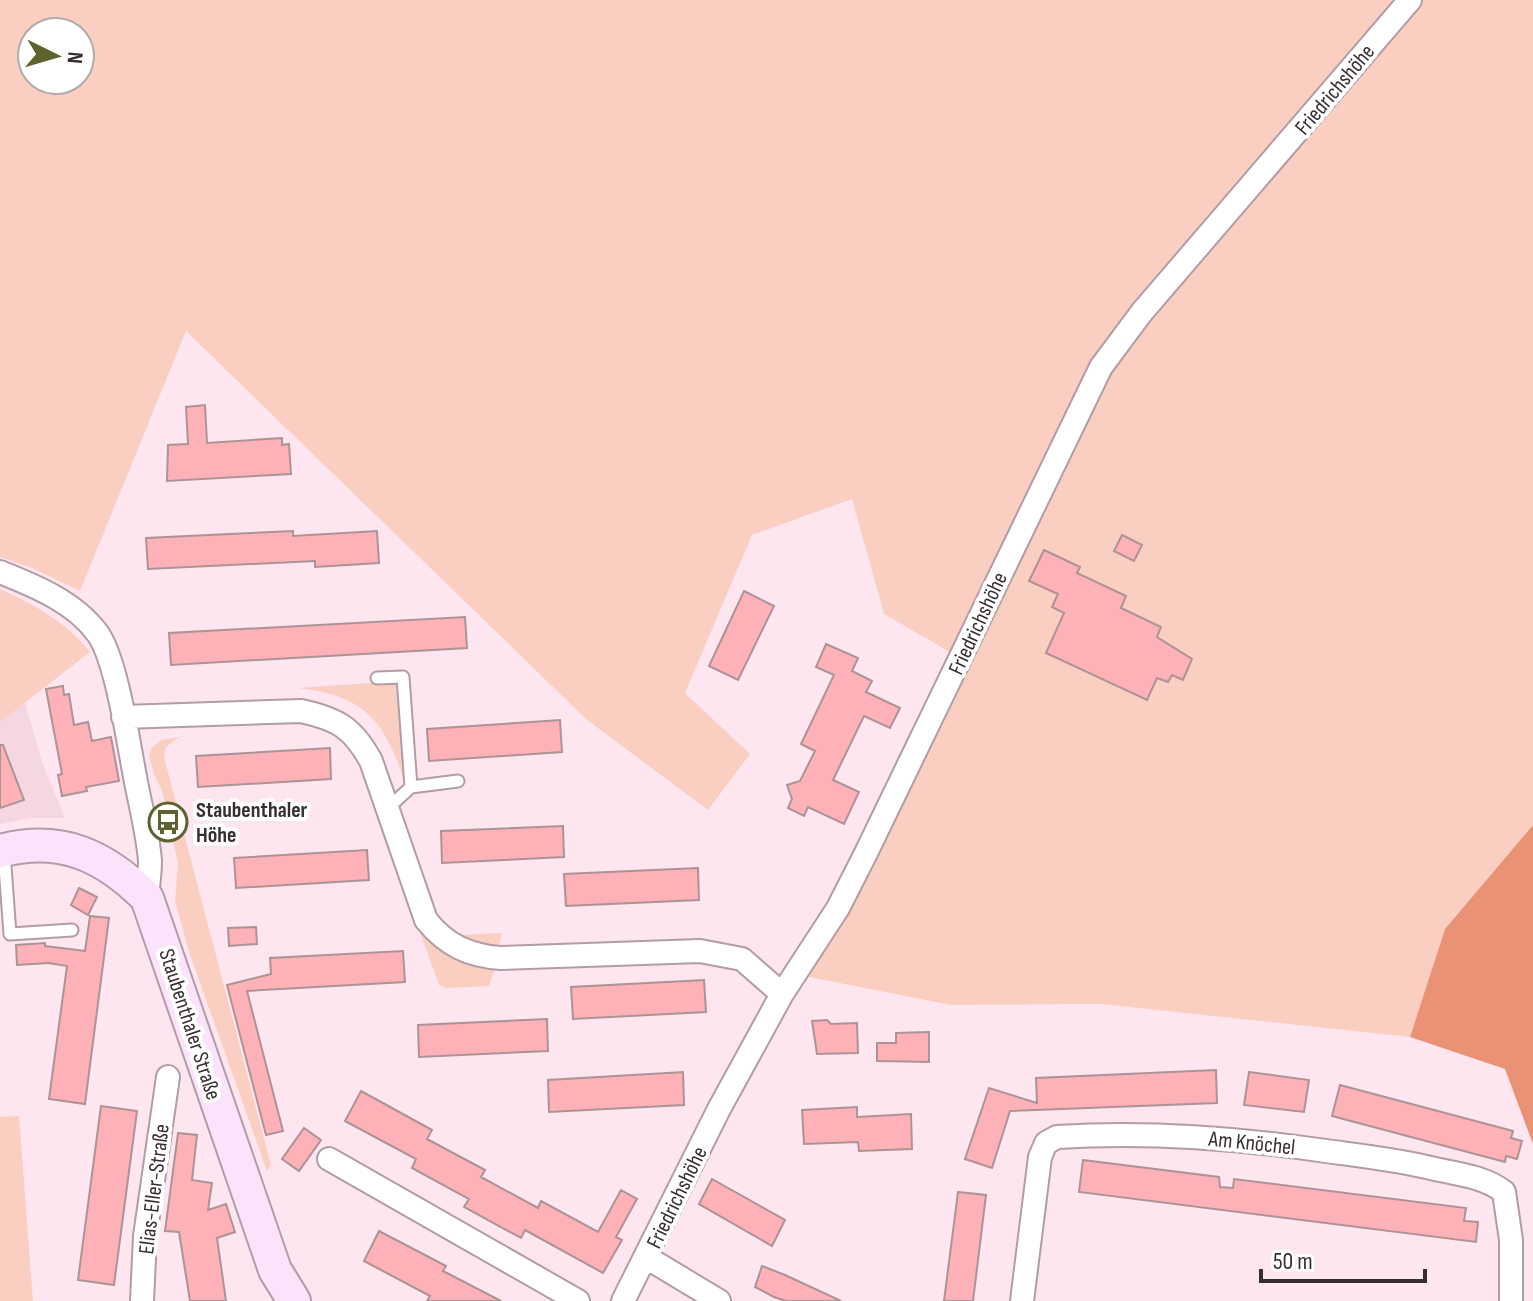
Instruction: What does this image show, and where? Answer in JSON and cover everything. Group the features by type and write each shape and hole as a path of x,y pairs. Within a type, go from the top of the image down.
{"main road":[{"name":"Staubenthaler Straße","path":"2,851 29,845 92,856 124,875 147,898 275,1270 294,1301"}],"street":[{"name":"Friedrichshöhe","path":"623,1301 719,1109 782,994 838,908 1101,367 1142,312 1410,0"},
{"path":"0,572 44,590 89,622 100,637 108,656 123,717 150,862 147,898"},
{"path":"123,717 301,711 344,725 360,741 371,761 426,920 437,934 455,947 474,955 501,958 700,951 742,959 782,994"},
{"name":"Elias-Eller-Straße","path":"142,1301 145,1236 168,1077"},
{"name":"Am Knöchel","path":"1022,1301 1040,1157 1046,1143 1057,1137 1151,1134 1225,1138 1298,1147 1410,1163 1493,1182 1504,1192 1511,1240 1511,1301"},
{"path":"329,1159 578,1301"},
{"path":"646,1257 719,1301"}],"lane":[{"path":"377,678 403,677 411,787"},
{"path":"387,809 411,787 458,781"},
{"path":"2,851 10,934 72,930"}],"shaded area":[{"path":"0,0 1533,0 1533,825 1445,929 1410,1037 1101,1004 951,1005 809,977 955,655 884,614 852,499 752,535 685,693 750,754 708,810 587,720 186,331 80,591 0,557"},
{"path":"0,589 49,615 90,652 0,722"},
{"path":"398,681 404,780 388,741 368,714 339,697 297,688"},
{"path":"25,702 42,762 65,818 32,818 0,824 0,722"},
{"path":"192,735 178,738 166,747 164,757 271,1165 267,1171 189,952 175,901 178,863 162,791 149,756 151,749 161,740"},
{"path":"1533,825 1533,1144 1505,1069 1410,1037 1445,929"},
{"path":"413,913 446,952 466,963 495,968 489,986 446,988 439,985"},
{"path":"502,933 498,949 486,948 456,935"},
{"path":"19,1116 33,1301 0,1301 0,1117"}],"building":[{"path":"205,405 207,443 282,438 282,445 289,444 291,474 167,481 168,445 188,444 186,407"},
{"path":"293,531 293,536 377,531 379,563 315,567 315,561 148,569 146,538"},
{"path":"1122,535 1142,545 1134,561 1114,551"},
{"path":"1044,550 1080,567 1077,573 1126,596 1121,608 1161,627 1157,637 1192,659 1183,680 1172,675 1168,682 1157,678 1147,700 1046,653 1064,613 1052,607 1058,594 1029,581"},
{"path":"744,591 774,606 738,680 709,666"},
{"path":"465,617 467,648 171,665 169,633"},
{"path":"826,644 858,658 852,671 872,681 866,692 900,708 890,728 864,716 833,780 859,792 844,824 808,807 804,816 788,808 792,799 787,785 800,781 815,751 801,744 834,675 816,667"},
{"path":"63,686 64,695 69,694 74,725 88,722 92,741 111,737 119,781 86,787 87,791 62,796 58,775 62,774 46,689"},
{"path":"560,720 562,752 429,761 427,729"},
{"path":"0,745 3,745 24,800 0,808"},
{"path":"330,748 331,779 198,787 196,756"},
{"path":"563,826 564,857 442,863 441,831"},
{"path":"367,850 369,880 236,888 234,858"},
{"path":"698,868 699,900 566,906 564,874"},
{"path":"79,888 97,897 88,915 71,905"},
{"path":"90,916 109,918 85,1104 49,1099 67,966 49,963 17,965 16,945 45,943 45,946 85,951"},
{"path":"256,927 257,944 229,946 228,928"},
{"path":"403,951 405,982 247,991 283,1131 266,1135 227,985 271,974 270,958"},
{"path":"704,980 706,1012 573,1019 571,987"},
{"path":"547,1019 548,1051 419,1057 418,1025"},
{"path":"827,1020 831,1024 857,1023 858,1053 817,1054 812,1021"},
{"path":"929,1032 929,1062 877,1061 877,1043 896,1043 896,1033"},
{"path":"1216,1070 1217,1103 1010,1111 992,1168 965,1159 989,1088 1037,1103 1036,1078"},
{"path":"683,1072 684,1105 549,1112 548,1080"},
{"path":"1249,1072 1309,1080 1304,1112 1244,1105"},
{"path":"1340,1085 1513,1131 1511,1138 1522,1141 1517,1159 1506,1156 1505,1162 1332,1116"},
{"path":"361,1091 432,1130 427,1139 485,1170 481,1177 538,1208 541,1201 598,1232 621,1190 637,1199 616,1237 622,1240 603,1273 525,1230 521,1238 464,1207 469,1199 412,1168 416,1159 345,1121"},
{"path":"101,1106 137,1111 114,1285 78,1280"},
{"path":"857,1107 857,1117 911,1114 912,1149 859,1151 858,1142 804,1144 802,1110"},
{"path":"304,1128 321,1140 299,1171 282,1159"},
{"path":"178,1133 197,1135 192,1180 212,1183 208,1210 226,1204 235,1232 217,1238 226,1301 190,1301 179,1232 165,1231"},
{"path":"1083,1160 1219,1177 1220,1187 1233,1188 1234,1179 1466,1208 1464,1221 1478,1222 1476,1242 1079,1192"},
{"path":"712,1179 785,1220 772,1246 699,1204"},
{"path":"958,1192 986,1195 973,1301 944,1301"},
{"path":"379,1231 446,1266 443,1271 501,1301 427,1301 430,1296 364,1261"},
{"path":"762,1266 841,1301 786,1301 774,1297 755,1287"}],"place":[{"name":"Staubenthaler Höhe","path":"168,822"}]}
